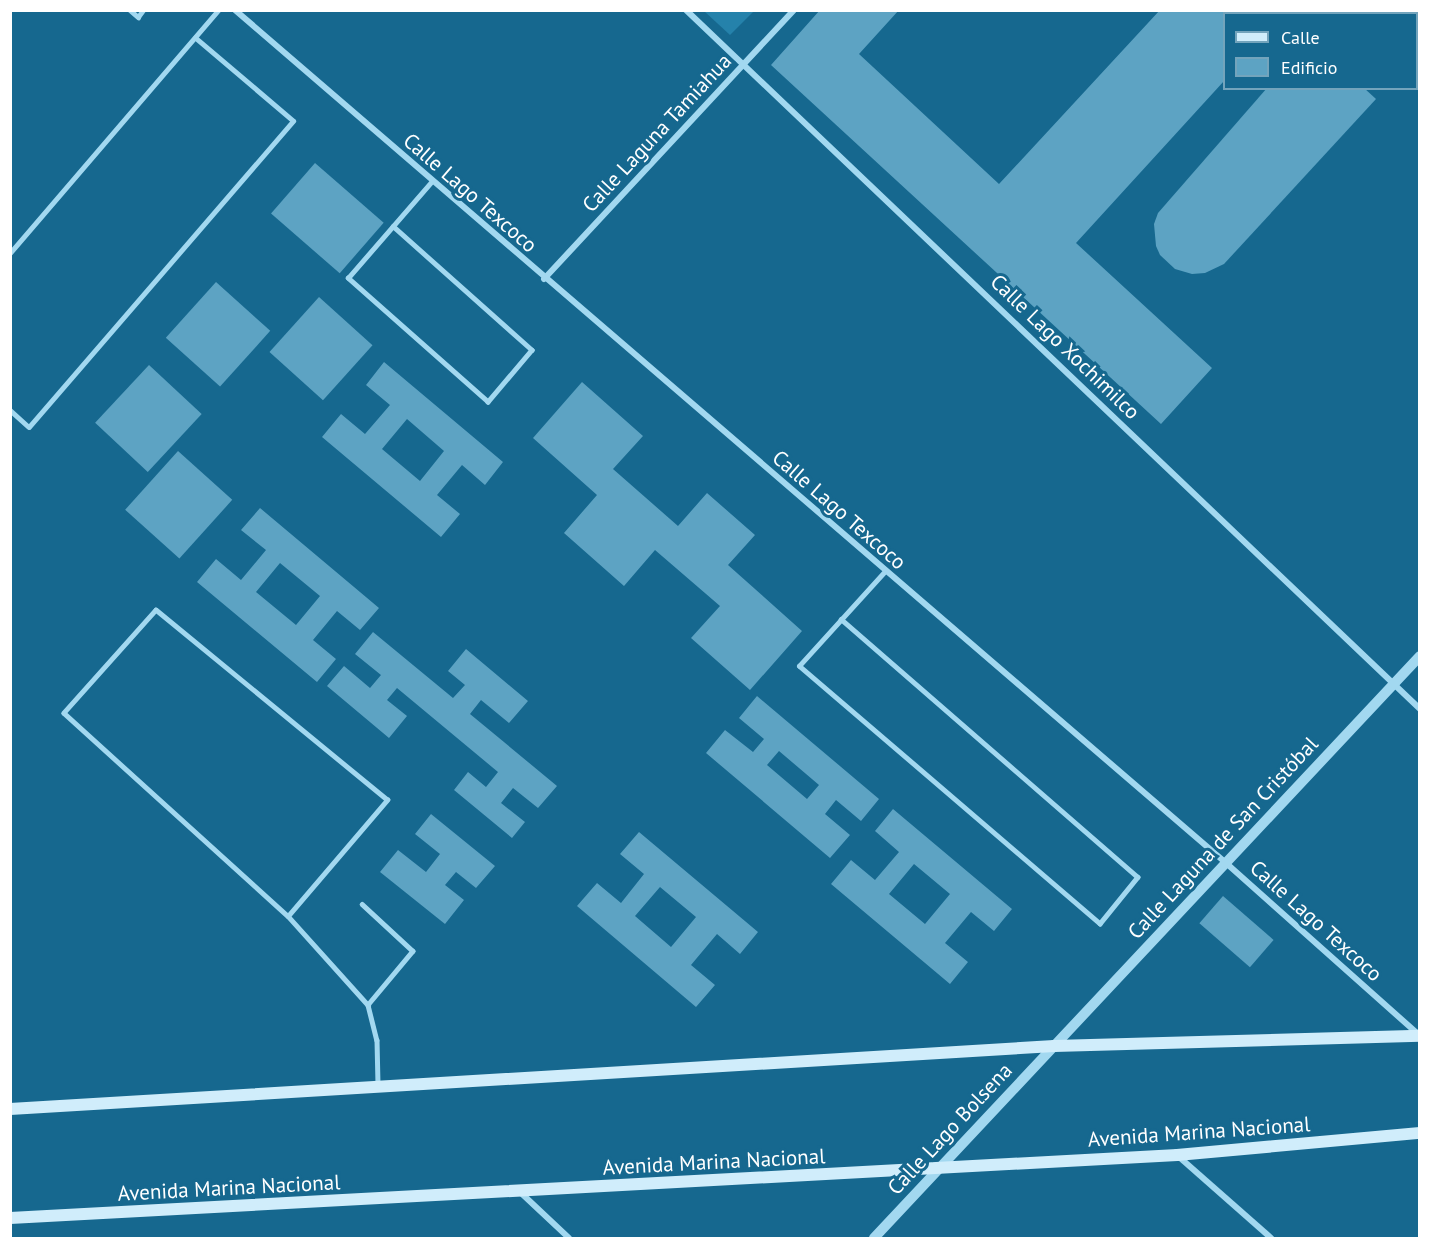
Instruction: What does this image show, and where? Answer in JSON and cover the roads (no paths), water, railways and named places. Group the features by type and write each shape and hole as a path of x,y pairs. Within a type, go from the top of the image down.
{"main road":[{"path":"10,1109 1054,1046 1419,1036"},
{"name":"Avenida Marina Nacional","path":"10,1218 1177,1155 1419,1133"}],"street":[{"name":"Calle Lago Texcoco","path":"235,10 544,279 1226,863 1419,1036"},
{"name":"Calle Lago Xochimilco","path":"686,10 1419,709"},
{"name":"Calle Laguna Tamiahua","path":"544,279 794,10"},
{"name":"Calle Laguna de San Cristóbal","path":"1054,1046 1419,656"},
{"name":"Calle Lago Bolsena","path":"874,1239 1054,1046"},
{"path":"1177,1155 1270,1239"},
{"path":"520,1192 569,1239"}],"lane":[{"path":"130,10 138,17 143,10"},
{"path":"10,252 218,10"},
{"path":"10,410 29,426 293,121 195,38"},
{"path":"393,226 532,350 488,402 348,278 393,226 432,181"},
{"path":"841,619 1138,877 1100,924 799,666 841,619 885,571"},
{"path":"288,916 387,800 156,610 63,713 288,916 368,1005 377,1040 378,1086"},
{"path":"362,904 413,951 368,1005"}]}
